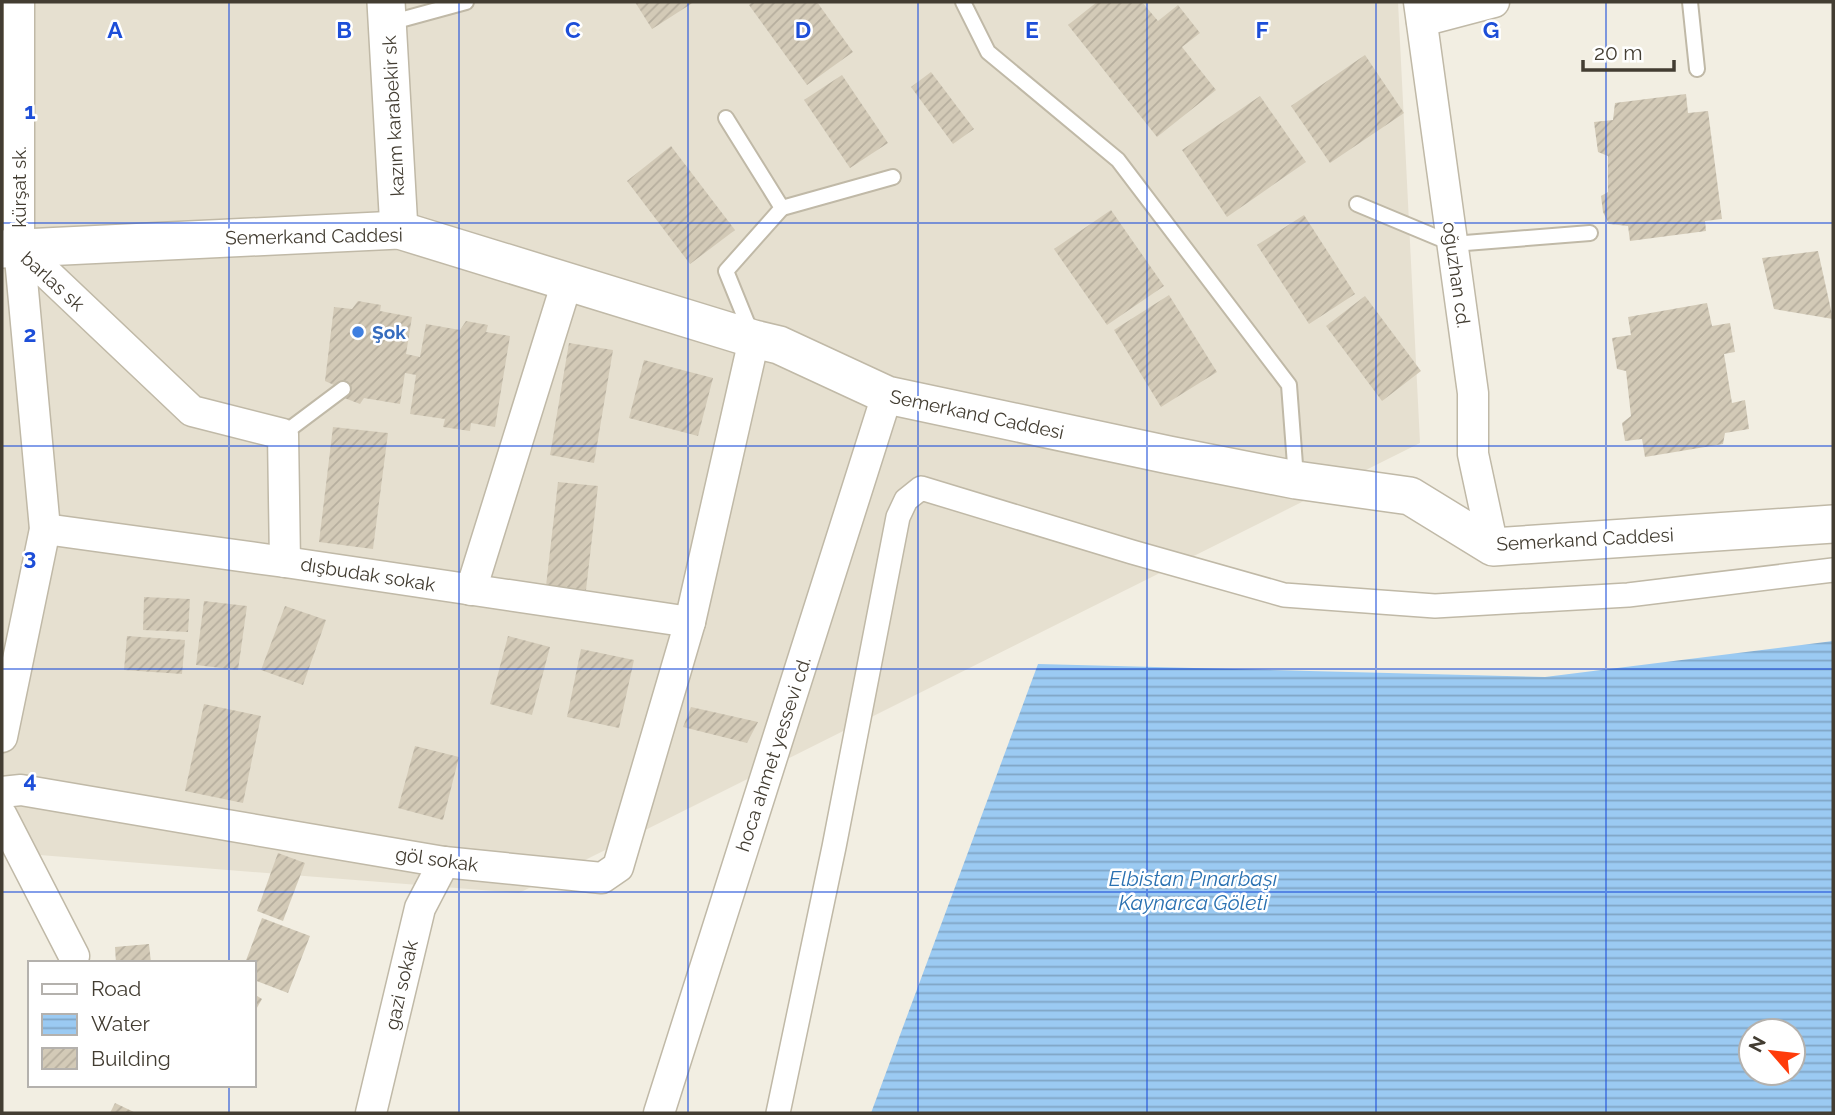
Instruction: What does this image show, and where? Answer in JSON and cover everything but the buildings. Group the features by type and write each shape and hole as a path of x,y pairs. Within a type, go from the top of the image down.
{"street":[{"name":"kürşat sk.","path":"10,248 19,2"},
{"path":"1421,11 1494,2"},
{"name":"oğuzhan cd.","path":"1421,11 1473,393 1473,454 1493,547"},
{"name":"kazım karabekir sk","path":"387,13 399,230"},
{"name":"Semerkand Caddesi","path":"10,248 399,230 779,345 887,395 1296,480 1410,496 1493,547 1833,524"},
{"name":"barlas sk","path":"10,248 192,411 283,434"},
{"name":"barlas sk","path":"2,737 45,530 10,248"},
{"path":"471,590 567,282"},
{"name":"göl sokak","path":"2,792 21,790 444,862 602,878 618,867 690,622 754,339"},
{"name":"hoca ahmet yessevi cd.","path":"659,1113 887,395"},
{"path":"283,434 285,562"},
{"path":"778,1113 834,846 898,517 906,500 921,488 1284,595 1435,606 1628,595 1833,570"},
{"name":"dışbudak sokak","path":"45,530 285,562 690,622"},
{"path":"2,816 75,956"},
{"name":"gazi sokak","path":"371,1113 420,908 444,862"}],"lane":[{"path":"387,13 466,2"},
{"path":"964,2 988,52 1118,160 1289,385 1296,480"},
{"path":"1690,2 1697,69"},
{"path":"726,118 782,208"},
{"path":"754,339 726,271 782,208 893,177"},
{"path":"1357,204 1453,244 1590,233"},
{"path":"283,434 343,388"}],"shaded area":[{"path":"2,2 1398,2 1420,443 519,893 2,852"}],"water":[{"name":"Elbistan Pınarbaşı Kaynarca Göleti","path":"1833,641 1833,1113 871,1113 1038,664 1545,677"}],"place":[{"name":"Şok","path":"358,332"}]}
